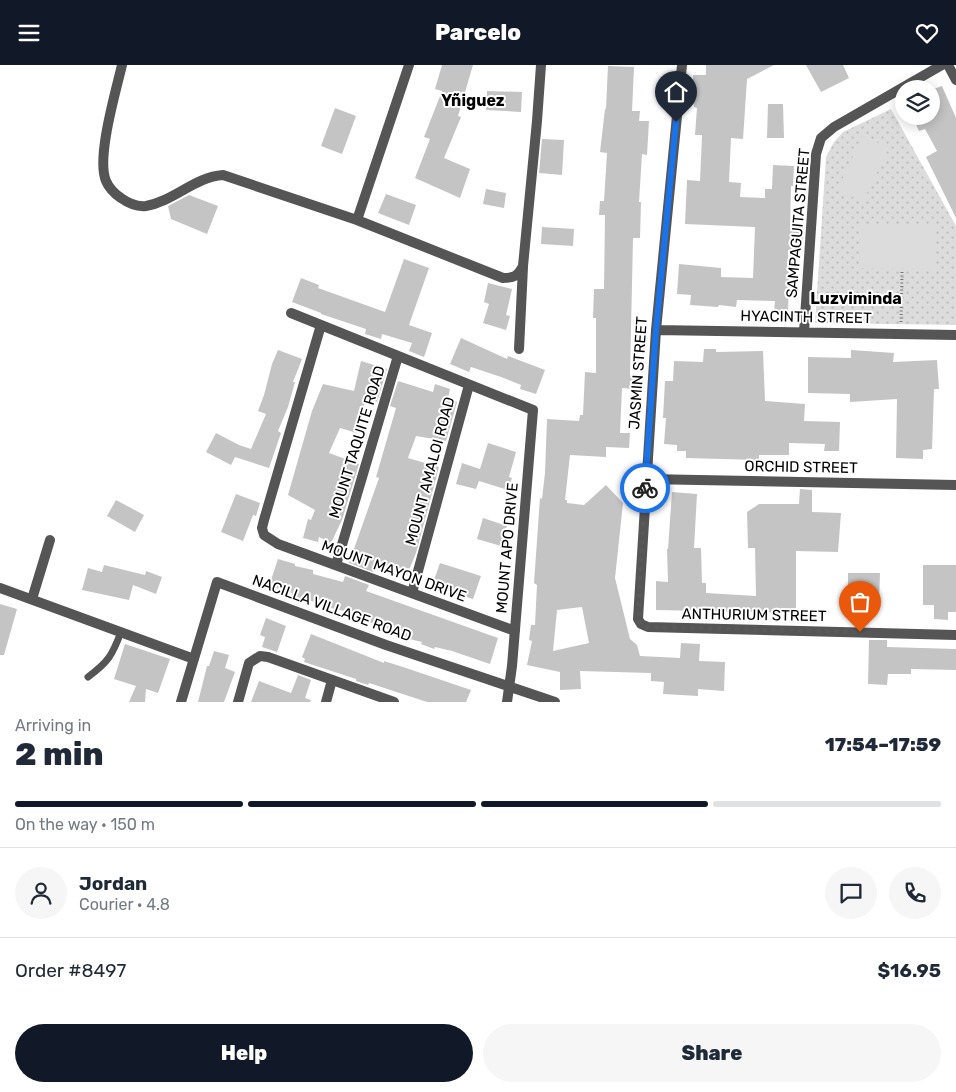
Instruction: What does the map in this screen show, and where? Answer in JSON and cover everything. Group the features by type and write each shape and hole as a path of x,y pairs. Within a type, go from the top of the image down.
{"street":[{"path":"122,65 105,145 103,170 106,182 114,194 126,202 145,206 161,201 212,176 223,175 357,221 503,277 513,277 519,273 523,266"},
{"path":"357,221 409,65"},
{"path":"519,349 523,266 541,65"},
{"name":"JASMIN STREET","path":"641,624 638,619 656,330 682,65"},
{"name":"SAMPAGUITA STREET","path":"804,332 816,154 821,139 834,127 942,65"},
{"path":"948,65 956,80"},
{"path":"291,313 469,385"},
{"name":"MOUNT MAYON DRIVE","path":"321,325 264,520 262,528 264,535 278,544 515,631"},
{"name":"HYACINTH STREET","path":"656,330 956,335"},
{"name":"MOUNT TAQUITE ROAD","path":"336,565 398,356"},
{"name":"MOUNT APO DRIVE","path":"469,385 533,410 515,631 507,702"},
{"name":"MOUNT AMALOI ROAD","path":"412,593 469,385"},
{"name":"ORCHID STREET","path":"646,479 956,485"},
{"path":"32,599 50,540"},
{"name":"NACILLA VILLAGE ROAD","path":"181,702 217,582 386,645 555,702"},
{"path":"0,588 194,659"},
{"name":"ANTHURIUM STREET","path":"641,624 648,627 956,635"},
{"path":"238,702 249,663 260,656 268,657 394,702"},
{"path":"326,702 332,680"}],"lane":[{"path":"88,677 111,657 121,632"}],"path":[{"path":"901,333 902,272"}],"shaded area":[{"path":"891,109 895,116 895,125 900,125 956,226 956,325 815,323 826,157 834,142 843,132"},
{"path":"863,135 889,148 863,202 837,190"},
{"path":"860,225 935,226 934,269 859,268"}],"building":[{"path":"442,65 473,65 458,116 461,117 444,158 470,169 460,198 415,178 430,139 424,137 442,91 435,89"},
{"path":"706,65 774,65 747,79 743,139 731,138 729,182 741,183 740,197 765,198 765,189 772,189 773,165 794,166 793,186 791,186 790,231 803,231 802,250 788,250 788,313 774,312 775,301 737,300 736,307 690,305 691,295 677,294 679,264 721,268 721,277 753,278 755,227 685,224 687,180 700,181 702,135 695,135 697,108 694,107 693,75 706,75"},
{"path":"806,65 843,65 849,78 821,92"},
{"path":"608,66 634,67 632,111 640,111 639,121 649,121 647,155 642,154 639,202 641,202 640,238 633,238 630,375 635,375 634,389 622,388 620,433 630,433 629,448 606,447 606,457 570,455 565,500 567,500 567,503 584,505 606,485 623,503 615,578 630,639 637,645 640,656 680,658 681,643 700,644 699,661 725,662 724,691 698,689 698,696 663,694 664,682 651,681 651,673 580,671 581,689 560,690 560,672 527,665 532,641 529,640 531,625 535,625 537,585 534,583 540,498 542,499 545,473 547,419 579,421 580,415 583,415 585,372 596,373 596,318 593,318 594,289 604,289 605,215 599,215 600,201 604,201 607,153 600,152 606,109","holes":["582,607 589,643 553,651 557,610"]},
{"path":"942,86 956,118 956,218 926,157 937,151 925,129 919,131 916,125 940,125 940,87"},
{"path":"487,91 522,92 521,112 486,110"},
{"path":"768,104 783,104 784,138 767,138"},
{"path":"335,108 356,116 342,154 321,146"},
{"path":"542,139 564,140 562,175 539,173"},
{"path":"486,189 506,193 504,208 483,204"},
{"path":"386,194 416,205 409,225 378,213"},
{"path":"189,195 218,206 207,234 171,219 168,206"},
{"path":"542,227 574,229 573,246 541,244"},
{"path":"404,259 429,268 409,325 432,333 424,357 409,351 412,343 382,334 381,339 365,334 366,329 292,302 301,278 319,285 318,288 385,312"},
{"path":"488,283 512,289 506,315 510,316 506,330 483,323 489,304 484,302"},
{"path":"461,338 507,359 508,356 545,370 536,394 520,389 521,385 501,377 471,367 469,372 450,364"},
{"path":"704,349 716,349 716,352 763,351 765,401 805,404 804,421 840,422 839,451 824,451 825,444 789,443 789,455 759,455 759,460 686,458 686,451 677,451 677,445 664,444 666,418 663,418 665,381 673,381 674,361 703,362"},
{"path":"278,350 302,359 293,382 295,382 288,407 278,431 281,433 269,468 235,457 231,465 206,452 216,433 251,449 266,414 258,411"},
{"path":"851,350 894,353 893,362 937,360 939,389 934,389 932,449 923,450 923,459 896,458 897,399 850,402 850,394 808,393 808,357 851,358"},
{"path":"361,361 387,369 377,402 366,398 357,433 340,428 329,453 359,464 342,520 331,543 319,537 318,542 303,538 308,519 311,520 315,510 288,495 312,411 323,384 354,391"},
{"path":"398,381 433,392 435,384 450,389 448,398 457,402 446,441 416,436 408,458 439,467 416,553 407,575 375,567 373,572 349,563 379,478 376,477 396,408 390,406"},
{"path":"488,443 516,452 509,477 512,478 508,490 479,481 476,489 456,484 462,463 480,469"},
{"path":"800,489 812,490 812,512 841,513 838,552 796,551 796,613 656,610 656,581 668,582 667,549 672,492 697,494 694,548 701,548 702,583 706,583 706,593 756,596 755,548 748,548 747,512 759,504 799,504"},
{"path":"236,494 260,503 256,516 253,515 243,541 221,532"},
{"path":"116,500 144,515 135,532 107,516"},
{"path":"483,518 507,526 501,546 477,539"},
{"path":"278,559 295,564 295,566 313,570 313,574 343,582 345,576 369,585 366,591 498,638 490,664 452,651 435,647 434,649 421,644 422,642 401,637 402,634 347,614 348,612 291,596 292,593 269,586"},
{"path":"440,563 481,576 473,599 432,586"},
{"path":"104,565 145,575 146,571 162,577 156,594 133,585 129,600 82,590 88,568 102,572"},
{"path":"923,565 956,565 956,612 948,612 948,620 934,619 934,605 923,605"},
{"path":"848,573 880,573 879,602 848,601"},
{"path":"0,604 17,609 4,655 0,655"},
{"path":"266,618 286,626 277,652 262,647 265,637 260,635"},
{"path":"311,634 384,663 384,661 471,690 466,702 427,702 369,683 368,685 356,681 356,679 304,662 305,659 302,657"},
{"path":"869,640 887,640 887,647 956,649 956,670 911,669 911,674 888,674 887,685 868,684"},
{"path":"125,644 170,659 158,693 146,689 145,702 129,702 136,686 114,679"},
{"path":"214,651 229,655 225,668 235,672 224,702 198,702 207,666 209,666"},
{"path":"298,675 311,680 305,698 311,700 310,702 251,702 259,681 291,693"}],"way so far":[{"path":"645,488 638,619 641,624 648,627 860,632"}],"district":[{"name":"Yñiguez","path":"473,100"},
{"name":"Luzviminda","path":"856,298"}],"route":[{"path":"645,488 656,330 676,122"}]}
